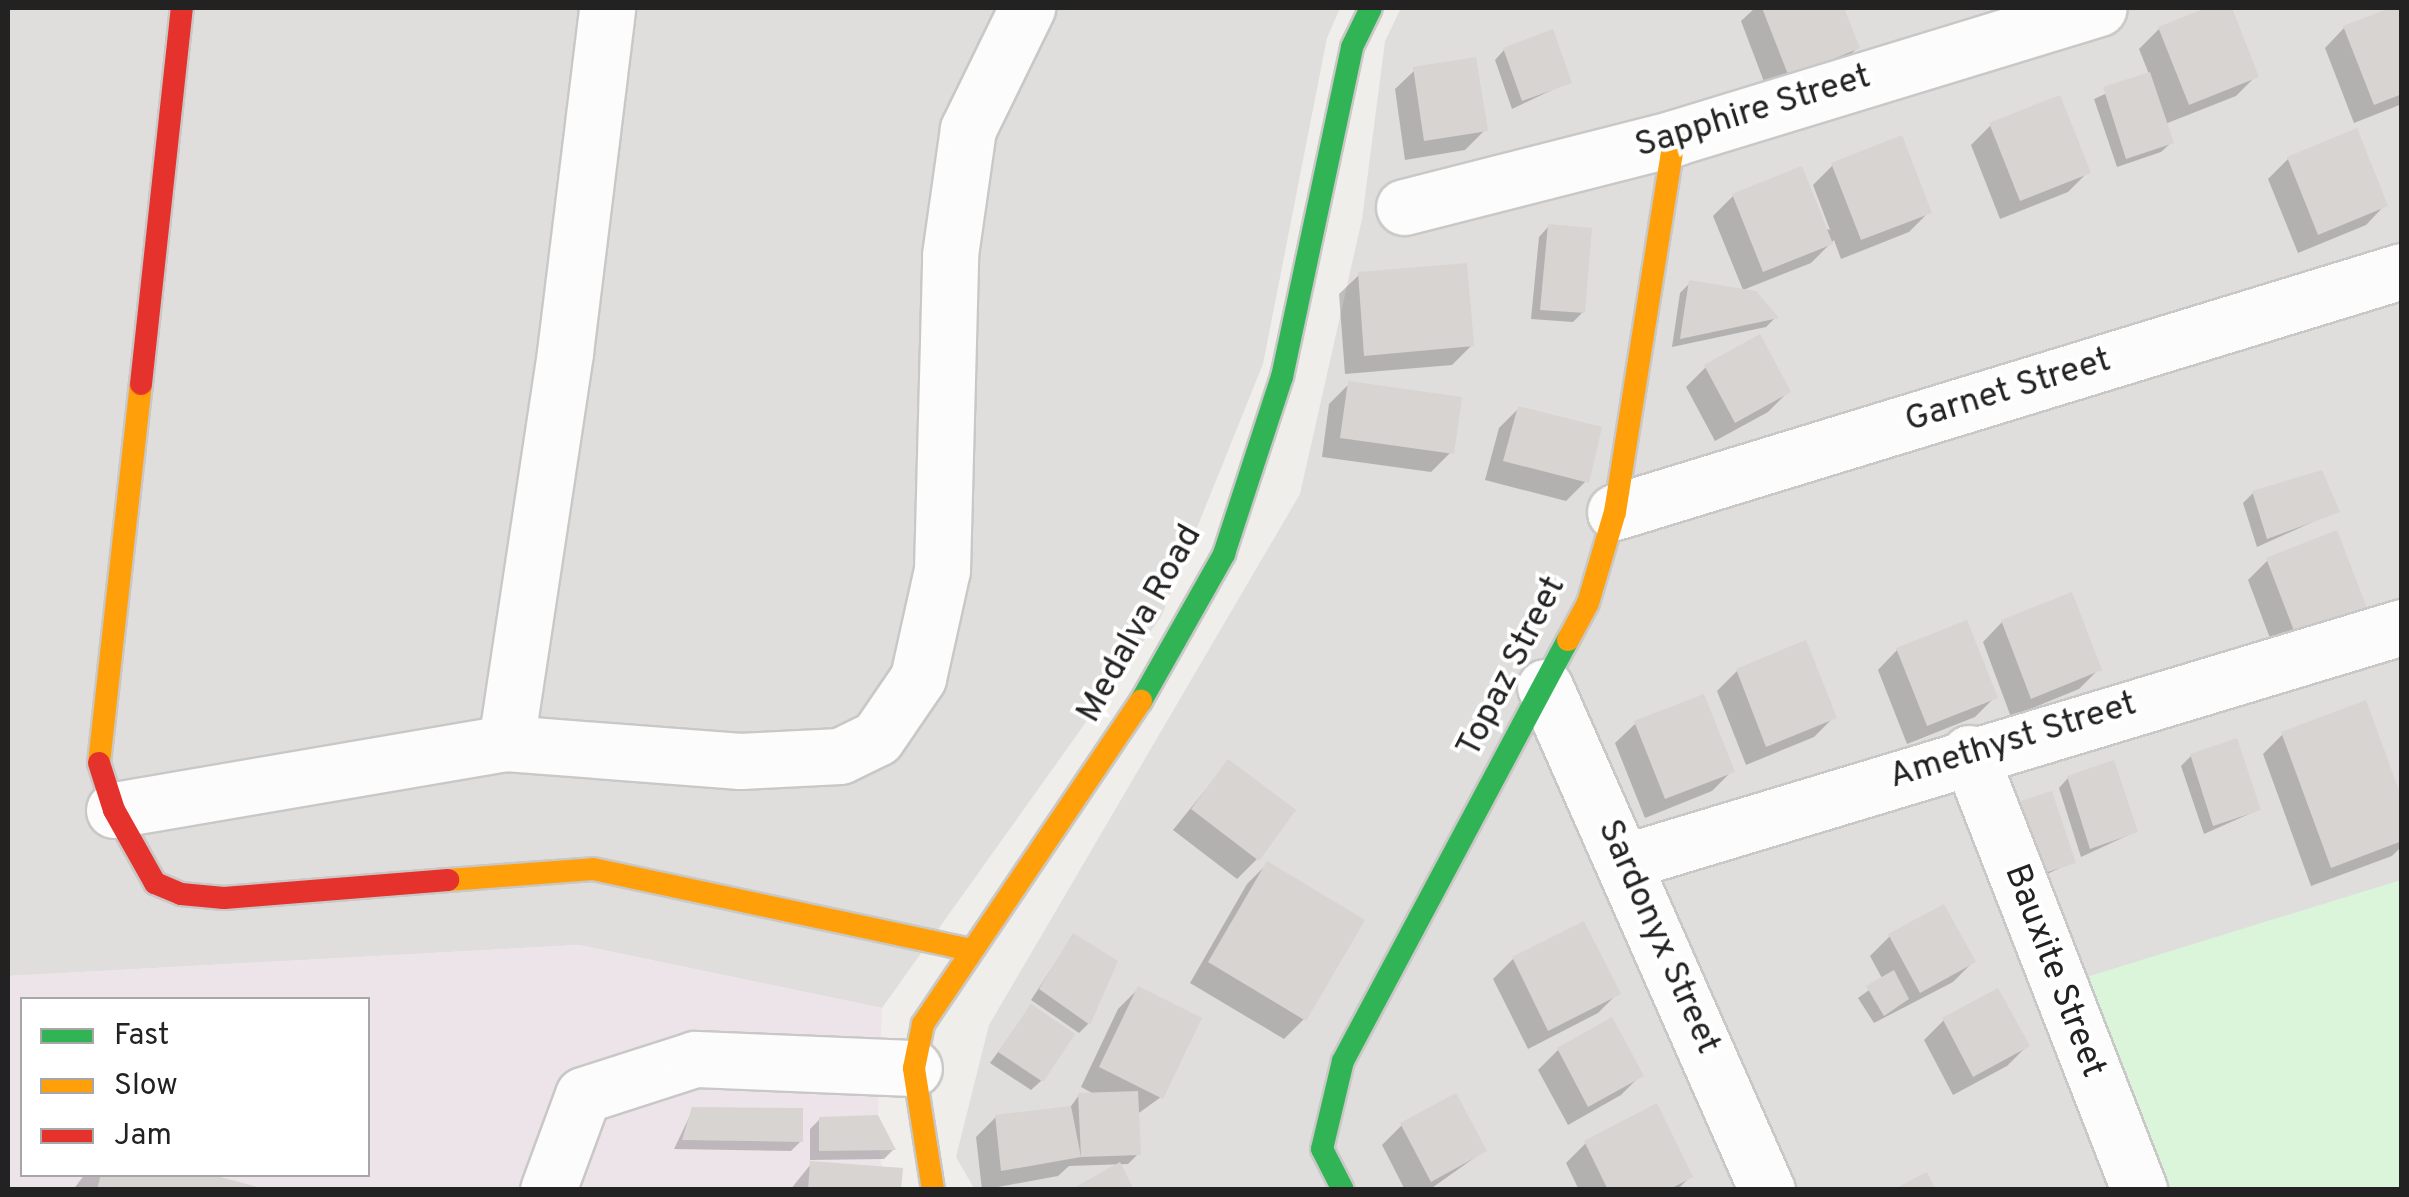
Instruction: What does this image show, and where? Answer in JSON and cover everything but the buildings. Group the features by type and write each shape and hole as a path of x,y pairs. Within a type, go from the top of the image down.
{"street":[{"path":"182,8 102,705 99,764 114,810 155,883 181,894 224,898 593,869 970,950"},
{"path":"506,743 565,352 608,8"},
{"path":"114,810 506,743 740,760 840,756 877,738 918,678 942,570 950,255 968,129 1026,8"},
{"name":"Medalva Road","path":"934,1190 914,1068 923,1024 970,950 1129,723 1224,554 1282,377 1352,48 1371,8"},
{"name":"Sapphire Street","path":"1404,208 1674,138 2099,8"},
{"name":"Topaz Street","path":"1343,1190 1322,1149 1344,1061 1588,602 1615,512 1674,138"},
{"name":"Garnet Street","path":"1615,512 2402,271"},
{"name":"Amethyst Street","path":"1627,862 1968,753 2402,627"},
{"name":"Sardonyx Street","path":"1545,687 1627,862 1768,1190"},
{"name":"Bauxite Street","path":"1968,753 2139,1190"},
{"path":"548,1190 583,1095 695,1058 914,1068"}],"shaded area":[{"path":"8,8 1340,8 1327,38 1263,364 1161,617 882,1008 579,945 8,976"},
{"path":"1401,8 2401,8 2401,1189 975,1190 956,1157 989,1025 1300,494 1362,219 1385,41"},
{"path":"579,945 882,1008 878,1115 881,1163 892,1189 8,1190 8,976"}],"green space":[{"path":"2401,880 2401,1189 2163,1189 2080,979"}],"traffic: fast":[{"path":"1141,701 1224,554 1282,377 1352,47 1371,8"},
{"path":"1343,1190 1322,1149 1343,1061 1568,640"}],"traffic: slow":[{"path":"1568,640 1588,603 1615,512 1674,138"},
{"path":"99,763 141,384"},
{"path":"933,1190 914,1068 923,1024 1141,701"},
{"path":"448,880 593,869 971,950"}],"traffic: jam":[{"path":"141,384 182,8"},
{"path":"99,763 114,810 155,883 181,894 224,898 448,880"}]}
